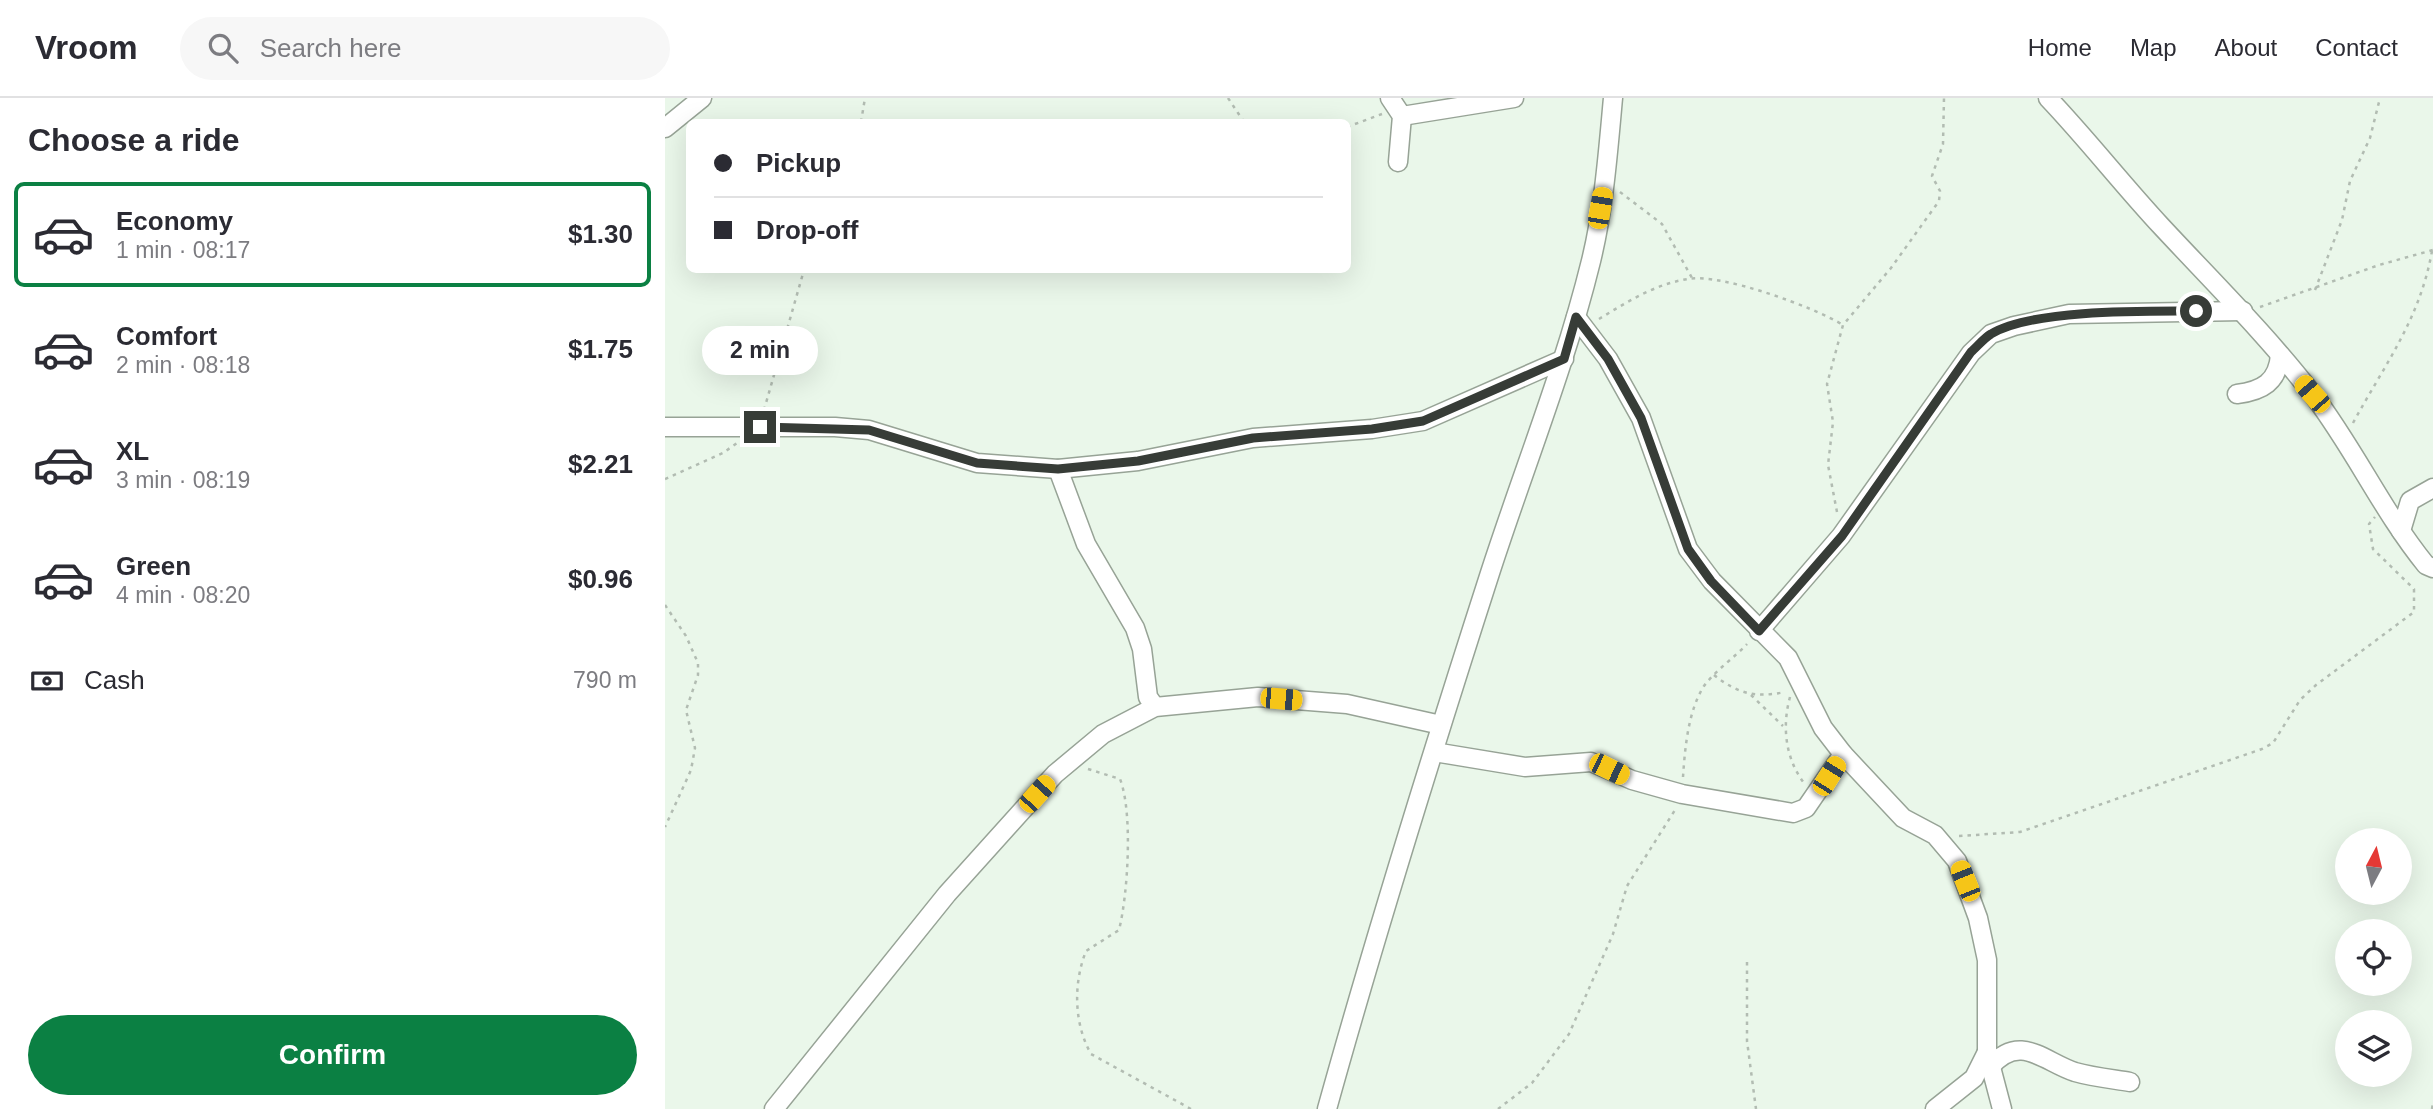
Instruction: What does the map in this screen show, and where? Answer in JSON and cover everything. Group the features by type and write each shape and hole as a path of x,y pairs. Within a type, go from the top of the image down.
{"street":[{"path":"665,128 702,98"},
{"path":"1398,162 1397,107 1514,98"},
{"path":"1327,1109 1441,725 1508,519 1564,359 1581,323 1605,184 1613,98"},
{"path":"2048,98 2280,355 2344,438 2386,512 2426,565 2433,568"},
{"path":"1759,631 1842,536 1971,352 1991,334 2069,314 2243,311"},
{"path":"1581,323 1608,359 1641,418 1688,549 1711,581 1787,658 1823,727 1843,754 1903,818 1935,835 1957,861 1978,918 1987,960 1989,1059 2002,1109"},
{"path":"2237,394 2256,392 2267,385 2276,374 2280,355"},
{"path":"665,427 869,430 977,463 1058,469 1138,461 1253,438 1372,429 1423,421 1564,359"},
{"path":"1058,469 1086,544 1135,628 1142,649 1148,697 1155,707"},
{"path":"2401,531 2410,501 2433,488"},
{"path":"779,1107 947,894 1068,764 1103,734 1155,707 1258,697 1347,704 1441,725"},
{"path":"1434,752 1525,767 1591,762 1632,780 1682,793 1793,813 1806,808 1843,754"},
{"path":"1935,1109 1974,1078 1989,1059 2006,1054 2029,1051 2077,1073 2130,1082"}],"path":[{"path":"862,119 865,98"},
{"path":"1228,98 1242,119"},
{"path":"1842,536 1828,465 1833,422 1827,384 1843,325 1891,268 1939,201 1940,191 1932,176 1943,144 1944,98"},
{"path":"2315,290 2342,220 2350,181 2370,138 2380,98"},
{"path":"1351,125 1397,107"},
{"path":"1605,184 1632,199 1662,224 1692,278"},
{"path":"2243,311 2315,290 2379,265 2433,251 2426,286 2411,321 2395,353 2369,389 2344,438"},
{"path":"665,479 723,453 760,427 803,273"},
{"path":"1581,323 1649,290 1692,278 1729,283 1767,294 1825,315 1843,325"},
{"path":"1935,835 1999,836 2020,832 2178,780 2273,743 2308,692 2414,612 2414,589 2373,550 2369,524 2375,516 2386,512"},
{"path":"665,605 686,636 698,663 698,674 685,710 695,748 691,770 665,827"},
{"path":"1498,1109 1532,1083 1569,1034 1613,934 1627,886 1674,813 1682,793 1684,754 1697,701 1714,675 1759,631"},
{"path":"1714,675 1731,689 1751,695 1792,691 1783,726"},
{"path":"1751,695 1783,726 1797,773 1815,797"},
{"path":"1068,764 1120,779 1127,807 1125,896 1119,930 1086,951 1079,975 1078,1012 1083,1040 1091,1054 1191,1109"},
{"path":"1748,962 1747,1041 1756,1109"},
{"path":"2432,1109 2433,1103"}],"route":[{"path":"760,427 869,430 899,437 953,457 1002,466 1058,469 1138,461 1253,438 1372,429 1423,421 1564,359 1576,317 1608,359 1641,418 1680,533 1688,549 1711,581 1759,631 1842,536 1971,352 1991,334 2069,314 2196,311"}]}
